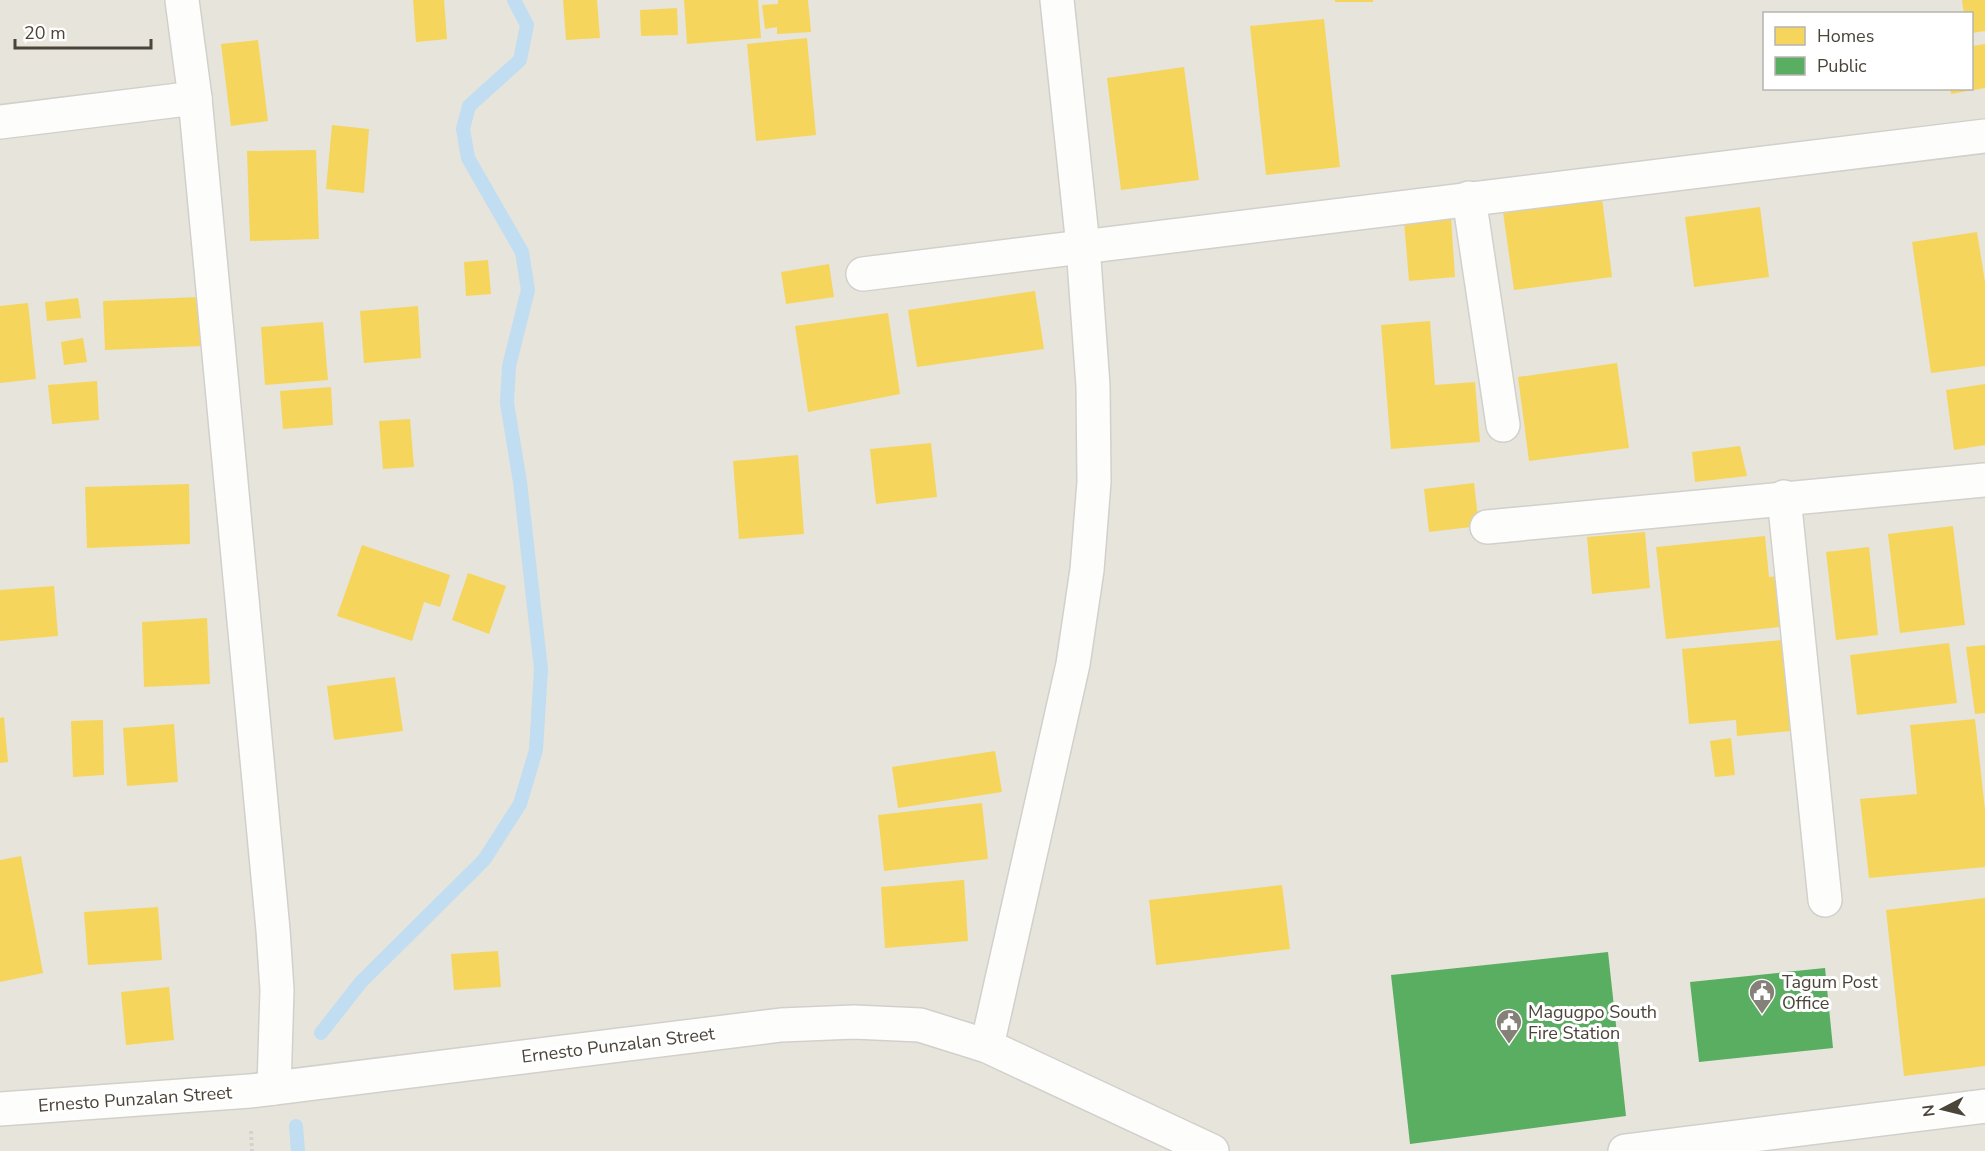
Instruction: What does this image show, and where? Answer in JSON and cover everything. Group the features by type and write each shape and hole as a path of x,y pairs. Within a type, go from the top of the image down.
{"street":[{"path":"182,0 195,98 273,930 277,990 274,1088"},
{"path":"987,1046 1073,664 1087,570 1094,482 1093,397 1083,246 1057,0"},
{"path":"0,122 195,98"},
{"path":"863,274 1985,136"},
{"path":"1469,198 1503,425"},
{"path":"1487,527 1784,497 1985,480"},
{"path":"1784,497 1825,900"},
{"name":"Ernesto Punzalan Street","path":"0,1109 274,1088 781,1025 854,1022 920,1025 987,1046 1212,1151"},
{"path":"1625,1151 1985,1106"}],"shaded area":[{"path":"0,0 1985,0 1985,1151 0,1151"}],"building: Homes":[{"path":"413,0 444,0 447,39 416,42"},
{"path":"563,0 597,0 600,38 566,40"},
{"path":"684,0 758,0 761,38 687,44"},
{"path":"778,0 808,0 811,32 777,34 777,27 765,29 762,5 778,4"},
{"path":"1335,0 1373,0 1373,2 1335,2"},
{"path":"1962,0 1985,0 1985,31 1973,33 1973,12 1964,12"},
{"path":"677,8 678,35 641,36 640,10"},
{"path":"1324,19 1340,167 1266,175 1250,26"},
{"path":"807,38 816,135 756,141 747,44"},
{"path":"258,40 268,121 231,126 221,44"},
{"path":"1985,44 1985,88 1951,94 1950,90 1973,90 1973,46"},
{"path":"1184,67 1199,180 1121,190 1107,78"},
{"path":"332,125 369,129 364,193 326,189"},
{"path":"316,150 319,239 250,241 247,151"},
{"path":"1602,198 1612,277 1514,290 1503,212"},
{"path":"1760,207 1769,277 1694,287 1685,217"},
{"path":"1451,218 1455,277 1409,281 1404,221"},
{"path":"1977,232 1985,282 1985,366 1931,373 1912,242"},
{"path":"488,260 491,294 466,296 464,262"},
{"path":"829,264 834,297 786,304 781,272"},
{"path":"1035,291 1044,349 917,367 908,310"},
{"path":"200,297 203,346 105,350 103,301"},
{"path":"78,298 81,318 47,321 45,302"},
{"path":"28,303 36,379 0,383 0,306"},
{"path":"418,306 421,358 364,363 360,311"},
{"path":"888,313 900,394 808,412 795,326"},
{"path":"1430,321 1435,385 1475,382 1480,442 1391,449 1381,325"},
{"path":"323,322 328,380 265,385 261,327"},
{"path":"83,338 87,362 64,365 61,342"},
{"path":"1617,363 1629,448 1529,461 1518,377"},
{"path":"97,381 99,420 52,424 48,385"},
{"path":"1985,384 1985,445 1954,450 1946,390"},
{"path":"331,387 333,425 283,429 280,391"},
{"path":"410,419 414,467 383,469 379,421"},
{"path":"931,443 937,497 876,504 870,449"},
{"path":"1740,446 1747,476 1695,482 1692,452"},
{"path":"798,455 804,534 739,539 733,461"},
{"path":"1474,483 1479,526 1429,532 1424,489"},
{"path":"189,484 190,544 87,548 85,487"},
{"path":"1953,526 1965,625 1900,633 1888,534"},
{"path":"1645,532 1650,588 1592,594 1587,537"},
{"path":"1765,536 1769,577 1784,575 1790,626 1666,639 1656,547"},
{"path":"362,545 450,575 440,607 424,602 412,641 337,616"},
{"path":"1869,547 1878,635 1836,640 1826,552"},
{"path":"468,573 506,586 489,634 452,620"},
{"path":"54,586 58,636 0,641 0,590"},
{"path":"207,618 210,684 144,687 142,622"},
{"path":"1793,639 1801,730 1737,736 1736,720 1689,724 1682,649"},
{"path":"1949,643 1957,703 1857,715 1850,655"},
{"path":"1985,645 1985,713 1975,714 1966,647"},
{"path":"395,677 403,731 334,740 327,686"},
{"path":"4,717 8,762 0,763 0,718"},
{"path":"1975,719 1985,810 1985,867 1869,878 1860,799 1917,794 1910,725"},
{"path":"103,720 104,775 73,777 71,721"},
{"path":"174,724 178,782 127,786 123,728"},
{"path":"1731,738 1735,775 1715,777 1710,741"},
{"path":"995,751 1002,792 898,808 892,767"},
{"path":"982,803 988,859 884,871 878,815"},
{"path":"21,856 43,973 0,982 0,860"},
{"path":"964,880 968,941 885,948 881,887"},
{"path":"1282,885 1290,949 1156,965 1149,900"},
{"path":"1985,898 1985,1066 1904,1076 1886,910"},
{"path":"158,907 162,960 88,965 84,912"},
{"path":"498,951 501,987 454,990 451,954"},
{"path":"169,987 174,1040 126,1045 121,992"}],"building: Public":[{"name":"Magugpo South Fire Station","path":"1608,952 1626,1116 1410,1144 1391,975"},
{"name":"Tagum Post Office","path":"1825,968 1833,1048 1699,1062 1690,982"}],"waterway":[{"path":"321,1033 361,982 484,860 520,804 536,750 541,669 520,482 507,403 509,366 528,290 522,252 468,158 463,129 469,106 520,60 527,25 514,0"},
{"path":"296,1126 298,1151"}],"place":[{"name":"Tagum Post Office","path":"1762,1015"},
{"name":"Magugpo South Fire Station","path":"1509,1045"}]}
